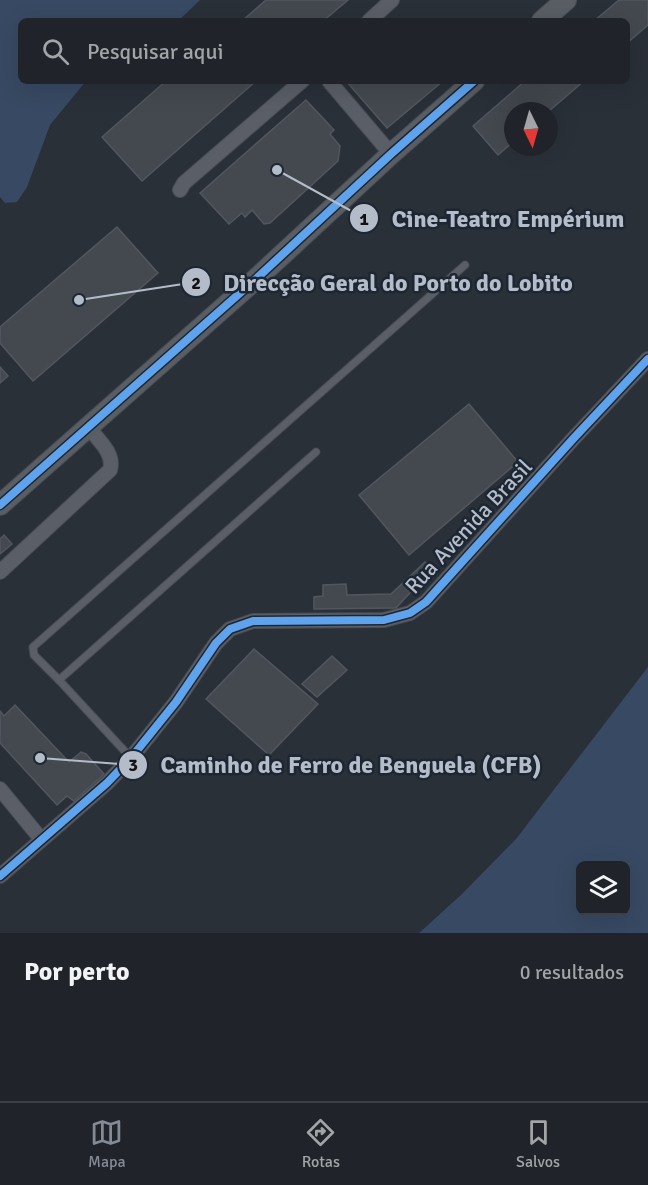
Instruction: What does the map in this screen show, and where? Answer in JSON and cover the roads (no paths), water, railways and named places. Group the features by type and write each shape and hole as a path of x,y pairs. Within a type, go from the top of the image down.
{"street":[{"path":"372,18 392,0"},
{"path":"545,18 566,0"},
{"path":"180,190 184,183 299,84"},
{"path":"332,84 391,154"},
{"path":"0,505 471,84"},
{"name":"Rua Avenida Brasil","path":"0,876 107,783 131,758 176,702 216,643 230,629 253,621 384,620 410,613 426,602 648,359"},
{"path":"0,572 110,470 113,462 111,455 88,427"},
{"path":"2,794 41,839"}],"lane":[{"path":"131,758 34,655 33,647 465,265"},
{"path":"59,680 316,452"}],"water":[{"path":"0,0 200,0 181,18 18,18 18,84 84,84 50,125 27,187 17,202 5,203 0,197"},
{"path":"648,667 648,933 419,933 462,894 516,839"}],"place":[{"name":"Cine-Teatro Empérium","path":"277,170"},
{"name":"Direcção Geral do Porto do Lobito","path":"79,300"},
{"name":"Caminho de Ferro de Benguela (CFB)","path":"40,758"}]}
